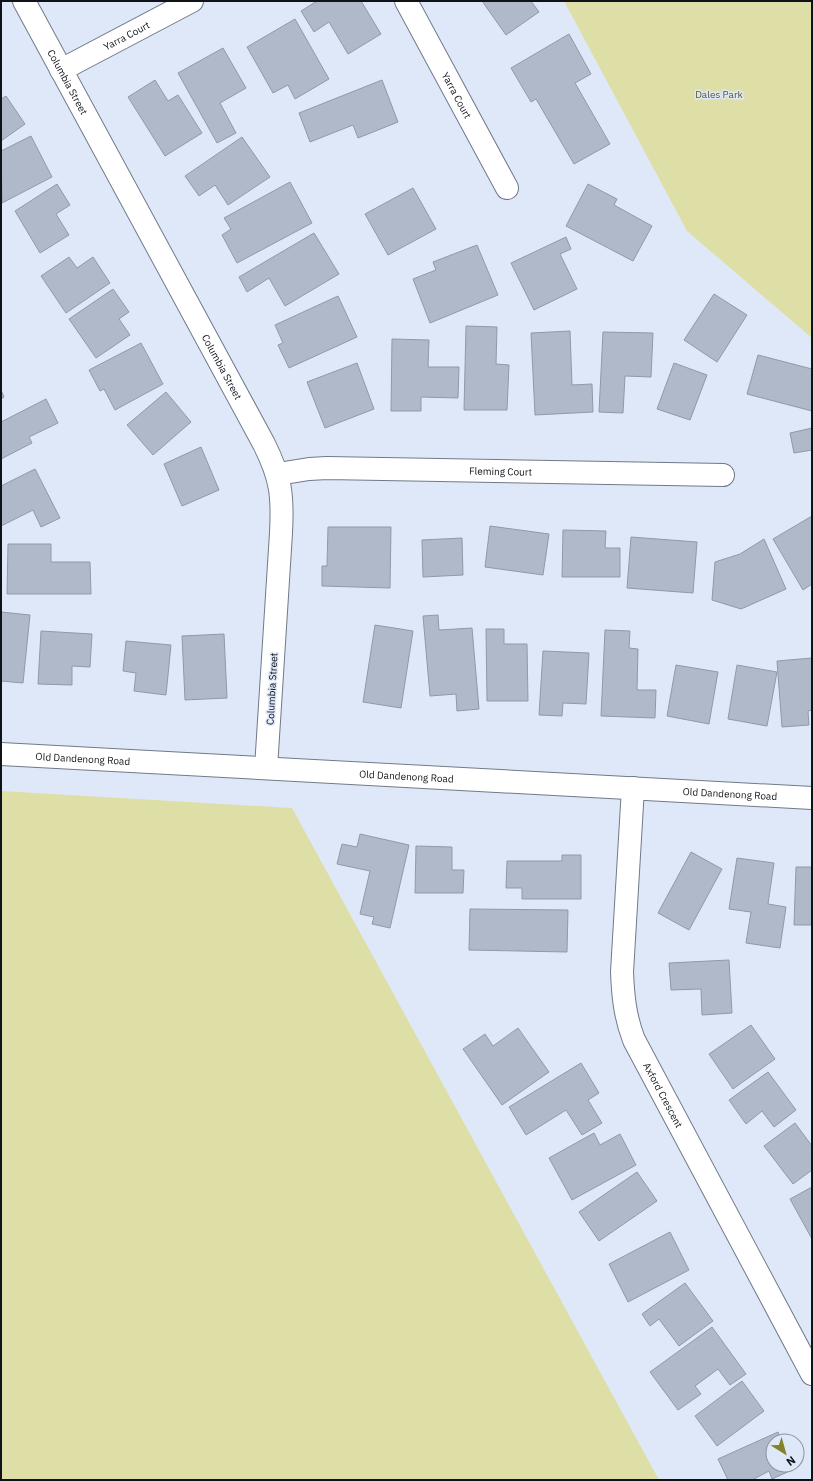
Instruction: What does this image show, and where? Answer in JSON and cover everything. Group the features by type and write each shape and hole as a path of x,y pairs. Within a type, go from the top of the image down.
{"street":[{"name":"Columbia Street","path":"24,1 264,444 278,474 282,504 282,526 266,768"},
{"name":"Yarra Court","path":"61,70 192,1"},
{"name":"Yarra Court","path":"406,1 507,188"},
{"name":"Fleming Court","path":"278,474 327,468 723,475"},
{"name":"Old Dandenong Road","path":"1,754 812,798"},
{"name":"Axford Crescent","path":"634,788 622,972 626,1018 634,1040 812,1374"}],"green space":[{"name":"Dales Park","path":"564,1 812,1 812,338 687,231"},
{"path":"1,791 292,808 659,1480 1,1480"}],"building":[{"path":"317,1 361,1 381,34 348,54 329,22 314,32 301,11"},
{"path":"482,1 531,1 539,12 506,35"},
{"path":"295,19 329,79 295,99 288,85 273,93 247,47"},
{"path":"569,34 591,74 575,83 610,144 574,164 536,99 531,102 511,68"},
{"path":"223,48 246,88 220,103 236,133 217,143 178,73"},
{"path":"155,80 168,101 178,95 202,133 165,156 128,97"},
{"path":"382,80 398,122 358,138 353,125 310,142 299,113"},
{"path":"6,96 25,124 1,141 1,99"},
{"path":"31,136 52,177 2,203 1,151"},
{"path":"242,137 270,177 228,205 215,185 199,196 185,176"},
{"path":"290,182 312,223 237,263 222,235 231,229 224,218"},
{"path":"57,184 70,205 56,214 69,235 40,253 15,211"},
{"path":"588,184 617,199 614,205 652,226 633,261 566,226"},
{"path":"413,188 436,229 388,255 365,214"},
{"path":"314,233 339,274 285,306 269,278 247,292 239,277"},
{"path":"566,237 571,249 560,254 577,289 534,310 511,263"},
{"path":"477,245 498,295 430,323 413,279 436,270 433,262"},
{"path":"69,257 77,268 93,257 110,283 66,313 41,276"},
{"path":"113,289 129,312 119,319 130,335 96,358 69,319"},
{"path":"714,294 747,315 717,362 684,340"},
{"path":"338,296 357,337 289,368 278,345 283,343 275,325"},
{"path":"466,326 497,327 496,364 509,365 507,410 464,410"},
{"path":"570,331 572,385 592,384 593,412 535,415 531,333"},
{"path":"603,332 653,333 651,377 625,376 623,413 599,412"},
{"path":"392,339 429,340 428,367 459,367 458,398 421,397 421,411 391,411"},
{"path":"141,343 163,384 115,410 104,389 100,391 89,370"},
{"path":"758,355 812,369 812,411 747,394"},
{"path":"357,363 374,409 325,428 307,382"},
{"path":"674,363 707,375 690,420 657,409"},
{"path":"1,390 4,397 1,399"},
{"path":"166,392 191,422 153,455 127,425"},
{"path":"46,399 58,423 29,437 32,443 1,459 1,422"},
{"path":"812,428 812,450 794,453 790,433"},
{"path":"201,447 219,490 182,506 164,464"},
{"path":"35,469 60,518 41,527 33,510 1,526 1,486"},
{"path":"812,516 812,584 803,590 773,539"},
{"path":"490,526 549,534 543,575 485,567"},
{"path":"328,527 391,527 390,588 322,586 322,566 327,566"},
{"path":"563,530 606,531 605,548 620,548 620,577 562,577"},
{"path":"631,537 697,542 693,593 627,588"},
{"path":"462,538 463,575 423,577 422,540"},
{"path":"764,539 786,589 741,609 712,600 715,562 740,554"},
{"path":"8,544 51,544 51,562 90,562 91,594 7,594"},
{"path":"1,612 30,615 23,683 1,681"},
{"path":"438,615 439,630 472,628 479,709 457,711 456,694 430,696 423,616"},
{"path":"375,625 413,631 401,708 363,702"},
{"path":"486,629 504,629 504,644 527,644 528,701 487,701"},
{"path":"605,630 630,631 629,648 638,649 637,690 656,690 655,718 601,716"},
{"path":"41,631 92,634 90,667 72,666 72,685 38,684"},
{"path":"224,634 227,698 185,700 182,636"},
{"path":"126,641 171,645 166,695 134,691 136,673 123,671"},
{"path":"543,651 589,653 586,704 563,703 562,716 539,715"},
{"path":"812,658 812,710 808,711 809,725 782,727 777,661"},
{"path":"676,665 718,672 709,724 667,716"},
{"path":"737,665 777,672 767,726 728,719"},
{"path":"360,834 409,845 390,928 372,924 374,917 360,914 370,871 337,864 342,844 357,847"},
{"path":"416,846 452,847 452,870 464,870 463,893 415,893"},
{"path":"691,852 722,869 689,930 658,913"},
{"path":"562,855 581,855 581,899 522,899 522,888 506,888 507,861 562,861"},
{"path":"737,858 774,863 768,904 786,907 780,948 746,943 751,912 729,909"},
{"path":"796,867 812,867 812,925 794,925"},
{"path":"470,909 568,910 567,952 469,950"},
{"path":"729,960 732,1013 702,1015 701,989 671,990 669,963"},
{"path":"751,1025 775,1059 733,1089 709,1054"},
{"path":"518,1028 549,1072 502,1105 463,1049 485,1034 493,1046"},
{"path":"581,1063 599,1093 588,1100 602,1123 582,1135 566,1110 526,1135 509,1107"},
{"path":"768,1072 796,1110 774,1127 762,1111 746,1124 729,1100"},
{"path":"795,1123 812,1146 812,1170 793,1184 764,1146"},
{"path":"594,1133 600,1145 620,1134 636,1165 572,1200 549,1158"},
{"path":"637,1172 657,1201 599,1241 579,1212"},
{"path":"812,1187 812,1239 790,1199"},
{"path":"670,1232 689,1270 628,1302 609,1264"},
{"path":"685,1283 713,1321 679,1346 659,1319 650,1326 642,1314"},
{"path":"712,1327 746,1374 730,1385 718,1369 695,1386 701,1394 678,1410 650,1372"},
{"path":"742,1381 764,1411 717,1446 695,1416"},
{"path":"765,1438 765,1473 752,1480 728,1480 718,1459"},
{"path":"770,1473 785,1473 772,1479"}]}
